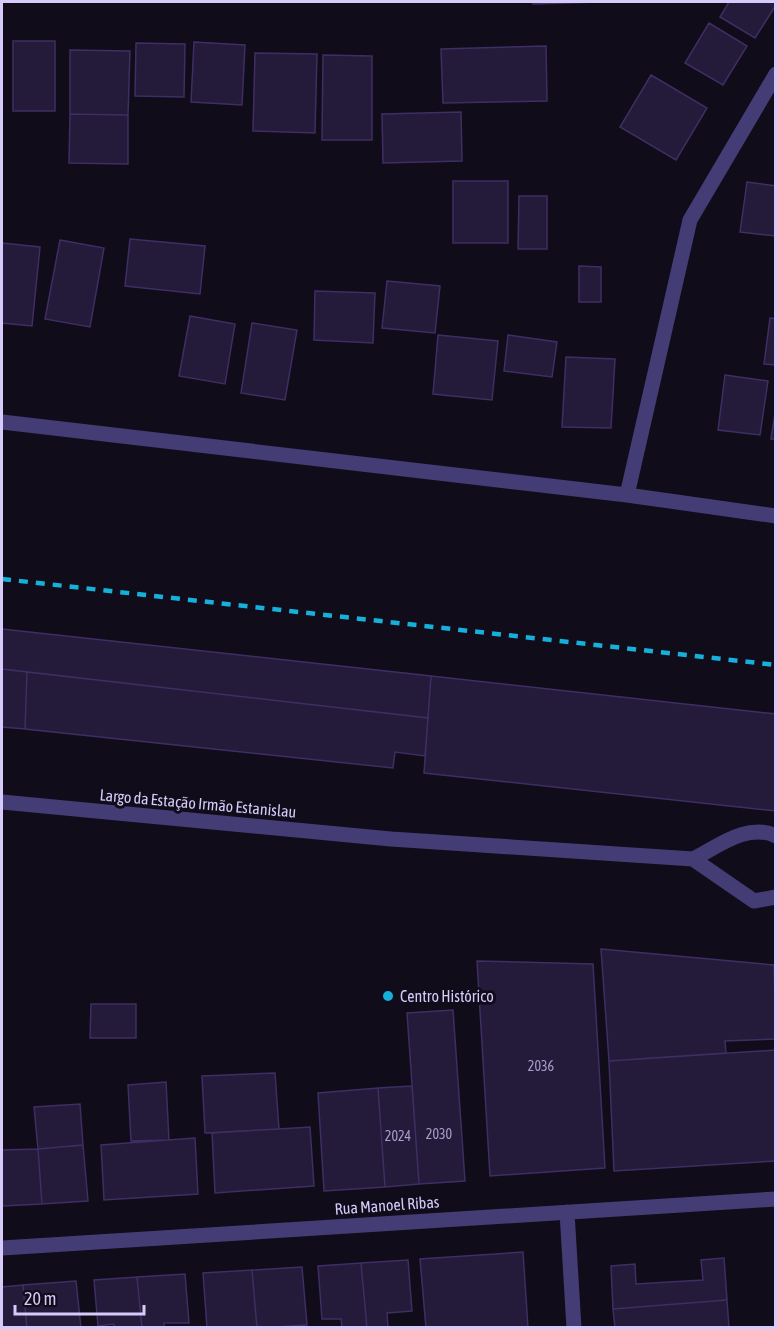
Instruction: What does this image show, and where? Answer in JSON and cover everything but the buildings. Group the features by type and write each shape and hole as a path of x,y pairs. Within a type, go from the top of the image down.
{"street":[{"path":"627,495 690,220 776,74"},
{"path":"2,422 627,495 776,516"},
{"name":"Largo da Estação Irmão Estanislau","path":"2,802 391,839 693,859"},
{"path":"776,836 767,832 746,832 693,859 754,901 776,897"},
{"name":"Rua Manoel Ribas","path":"2,1248 776,1199"},
{"path":"567,1212 574,1328"}],"railway":[{"path":"2,579 776,665"}],"place":[{"name":"Centro Histórico","path":"388,996"}]}
